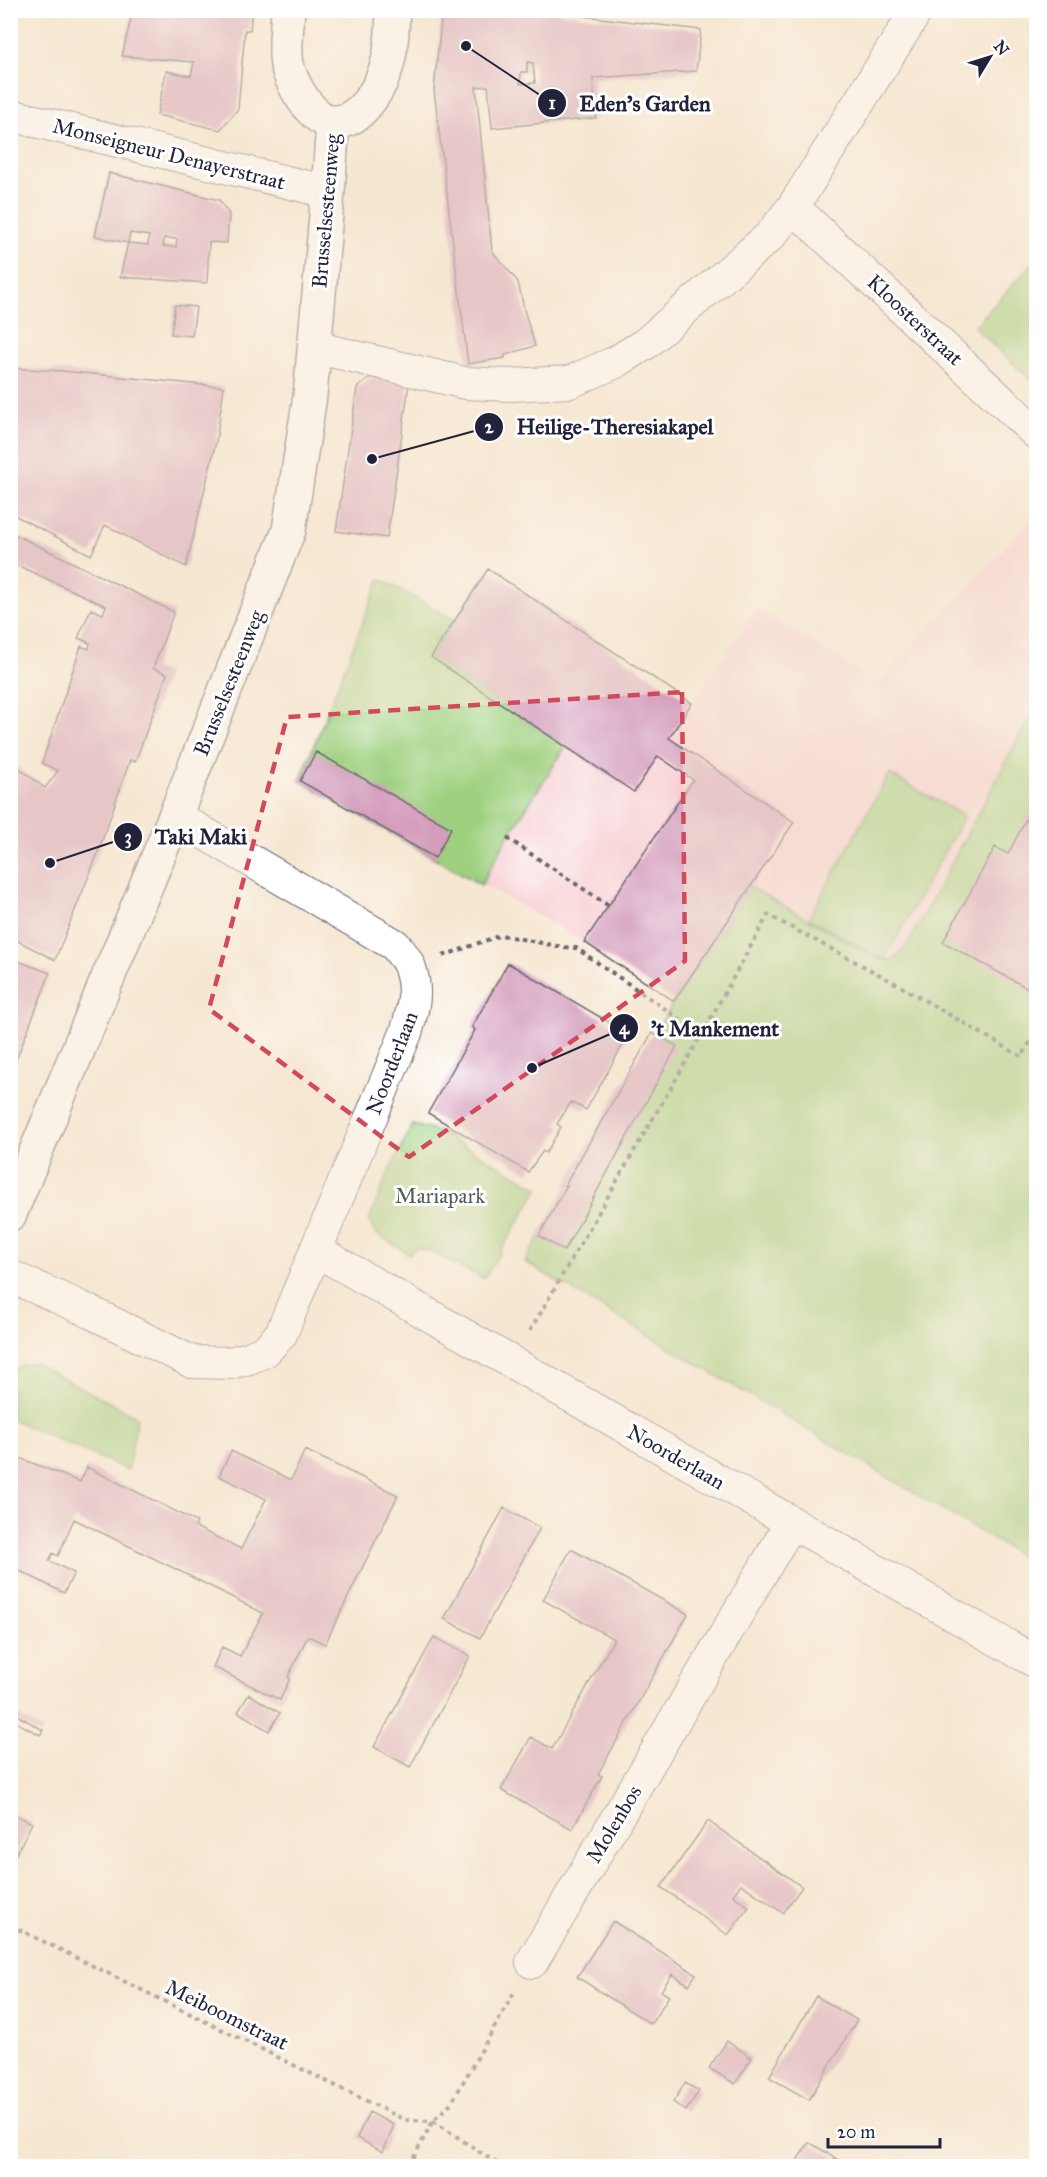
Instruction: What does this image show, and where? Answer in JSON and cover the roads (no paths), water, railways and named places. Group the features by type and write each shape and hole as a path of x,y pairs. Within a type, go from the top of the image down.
{"street":[{"name":"Brusselsesteenweg","path":"288,10 285,47 292,81 306,104 318,116 333,123 346,121 374,94 390,53 393,10"},
{"path":"314,346 465,383 510,385 570,382 616,362 645,344 770,236 793,207 917,10"},
{"name":"Monseigneur Denayerstraat","path":"10,115 328,192"},
{"name":"Brusselsesteenweg","path":"10,1214 175,816 289,530 308,407 333,123"},
{"name":"Kloosterstraat","path":"793,207 1036,433"},
{"name":"Noorderlaan","path":"10,1276 80,1307 192,1362 230,1363 265,1351 281,1334 409,1023 416,1003 410,967 395,945 175,816"},
{"name":"Noorderlaan","path":"317,1251 1036,1662"},
{"name":"Molenbos","path":"532,1962 791,1523"}],"place":[{"name":"Eden's Garden","path":"466,46"},
{"name":"Heilige-Theresiakapel","path":"372,459"},
{"name":"Taki Maki","path":"50,863"},
{"name":"'t Mankement","path":"532,1068"}],"park label":[{"name":"Mariapark","path":"440,1196"}]}
